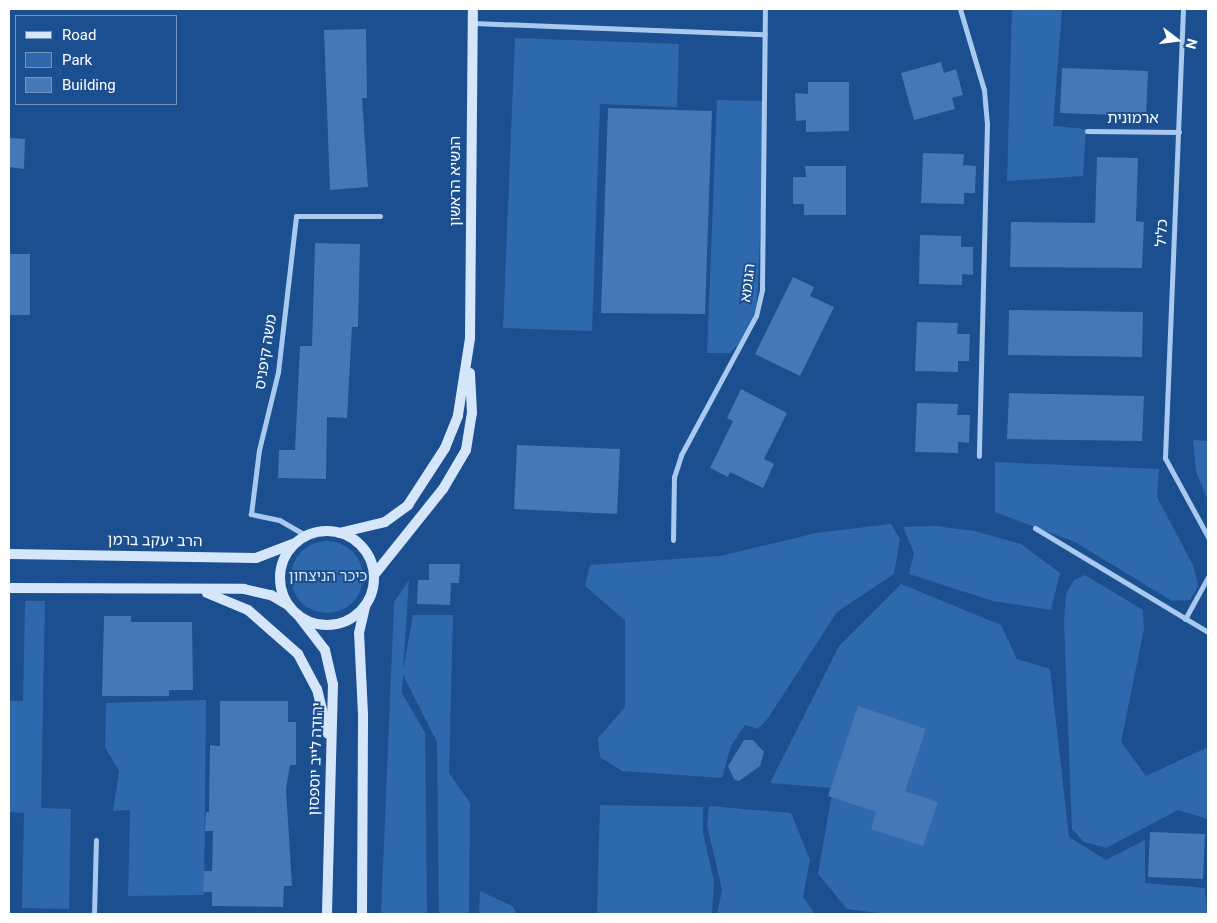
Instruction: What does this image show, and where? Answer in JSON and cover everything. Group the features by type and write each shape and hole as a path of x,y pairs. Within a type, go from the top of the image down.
{"street":[{"name":"הנשיא הראשון","path":"374,575 443,489 466,450 472,413 468,353 473,9"},
{"name":"הגומא","path":"673,540 674,477 681,455 756,316 762,289 765,9"},
{"path":"960,9 984,90 987,123 979,456"},
{"name":"כליל","path":"1184,9 1165,458 1208,537"},
{"path":"473,23 765,34"},
{"name":"ארמונית","path":"1087,131 1179,132"},
{"name":"משה קיפניס","path":"302,539 279,520 251,514 259,450 278,372 296,216 380,216"},
{"name":"הנשיא הראשון","path":"339,532 385,522 408,505 454,432 468,353"},
{"path":"1035,528 1208,632"},
{"path":"295,611 281,576 286,557 302,539 339,532 366,551 374,575 359,633 362,914"},
{"name":"הרב יעקב ברמן","path":"9,554 256,558 302,539"},
{"path":"1185,619 1208,578"},
{"path":"9,588 254,590 315,623 333,624 351,618 365,606"},
{"path":"196,590 248,610 298,654 316,689 331,748"},
{"name":"יהודה לייב יוספסון","path":"295,611 319,640 331,669 327,914"},
{"path":"94,914 96,840"}],"green space":[{"path":"1012,9 1062,9 1053,126 1086,129 1083,176 1007,181"},
{"path":"515,38 679,44 677,107 600,104 592,331 503,328"},
{"path":"717,100 766,101 757,303 748,334 730,353 707,353"},
{"path":"1193,440 1208,441 1208,501 1196,472"},
{"path":"995,462 1159,469 1157,497 1193,565 1198,586 1190,600 1172,601 1075,542 995,512"},
{"path":"891,524 900,539 894,574 837,612 768,718 758,729 745,725 731,746 722,778 622,771 600,757 598,738 625,707 625,620 585,586 590,565 720,556 816,533"},
{"path":"935,526 975,531 1021,544 1060,573 1051,610 993,601 909,574 914,553 903,527"},
{"name":"כיכר הניצחון","path":"334,541 353,551 361,563 363,577 361,591 353,603 341,611 320,613 301,603 293,591 291,570 301,551 313,543"},
{"path":"1085,575 1143,610 1144,629 1121,742 1146,776 1208,747 1208,819 1178,810 1106,848 1084,842 1072,829 1064,623 1066,594 1074,580"},
{"path":"409,580 403,671 413,615 453,615 449,773 470,803 469,914 439,914 437,742 403,675 402,693 425,733 427,914 381,914 394,602"},
{"path":"901,584 1001,625 1017,659 1050,669 1069,837 1106,860 1145,840 1145,883 1205,888 1207,914 884,914 847,909 818,874 833,788 770,783 839,646"},
{"path":"25,601 45,601 41,808 71,809 69,909 22,908 24,813 9,812 9,701 23,701"},
{"path":"206,700 204,895 128,896 130,810 113,811 119,771 105,747 106,703"},
{"path":"600,805 703,807 703,833 714,881 712,914 597,914"},
{"path":"709,806 791,813 810,860 803,897 815,914 717,914 722,890 707,825"},
{"path":"480,891 512,906 517,914 479,914"}],"building":[{"path":"366,29 367,98 362,98 368,187 330,190 324,30"},
{"path":"941,62 944,73 956,69 963,95 952,98 955,109 914,120 901,73"},
{"path":"1062,68 1148,71 1146,116 1060,113"},
{"path":"808,82 849,82 849,131 806,132 806,120 796,121 795,93 808,94"},
{"path":"608,108 712,111 705,314 601,313"},
{"path":"9,138 25,139 24,169 9,167"},
{"path":"923,153 964,154 963,165 976,166 975,193 964,193 964,204 921,203"},
{"path":"1097,157 1138,158 1136,221 1144,222 1142,268 1010,267 1011,222 1095,223"},
{"path":"805,166 846,166 846,215 804,215 804,204 793,204 793,177 806,177"},
{"path":"920,235 961,236 961,247 973,247 973,275 962,274 962,285 919,284"},
{"path":"315,243 360,244 358,327 352,327 347,418 327,417 326,479 278,478 279,450 295,450 300,346 312,346"},
{"path":"9,254 30,254 30,315 9,315"},
{"path":"793,277 814,287 810,296 834,307 800,376 755,354"},
{"path":"1009,310 1143,312 1142,357 1008,355"},
{"path":"917,322 958,323 957,334 970,334 969,361 958,361 958,372 915,371"},
{"path":"741,389 787,413 764,459 774,464 763,488 730,472 728,477 710,468 733,421 727,418"},
{"path":"1009,393 1144,396 1142,441 1007,439"},
{"path":"917,403 958,404 957,415 970,415 969,443 958,442 958,453 915,452"},
{"path":"517,445 620,449 617,514 514,509"},
{"path":"429,564 460,564 459,583 451,583 450,605 417,604 418,580 429,580"},
{"path":"104,616 131,616 131,622 192,622 193,690 169,690 169,696 102,696"},
{"path":"220,701 288,701 288,722 296,722 296,765 290,765 286,789 292,886 284,886 283,907 212,906 212,892 203,892 204,871 212,871 213,831 205,831 206,812 209,812 210,745 220,746"},
{"path":"858,706 926,729 905,791 938,802 923,846 871,829 876,812 828,796"},
{"path":"744,740 753,740 764,752 760,766 739,781 734,779 728,766"},
{"path":"1150,832 1205,834 1203,879 1148,877"}]}
